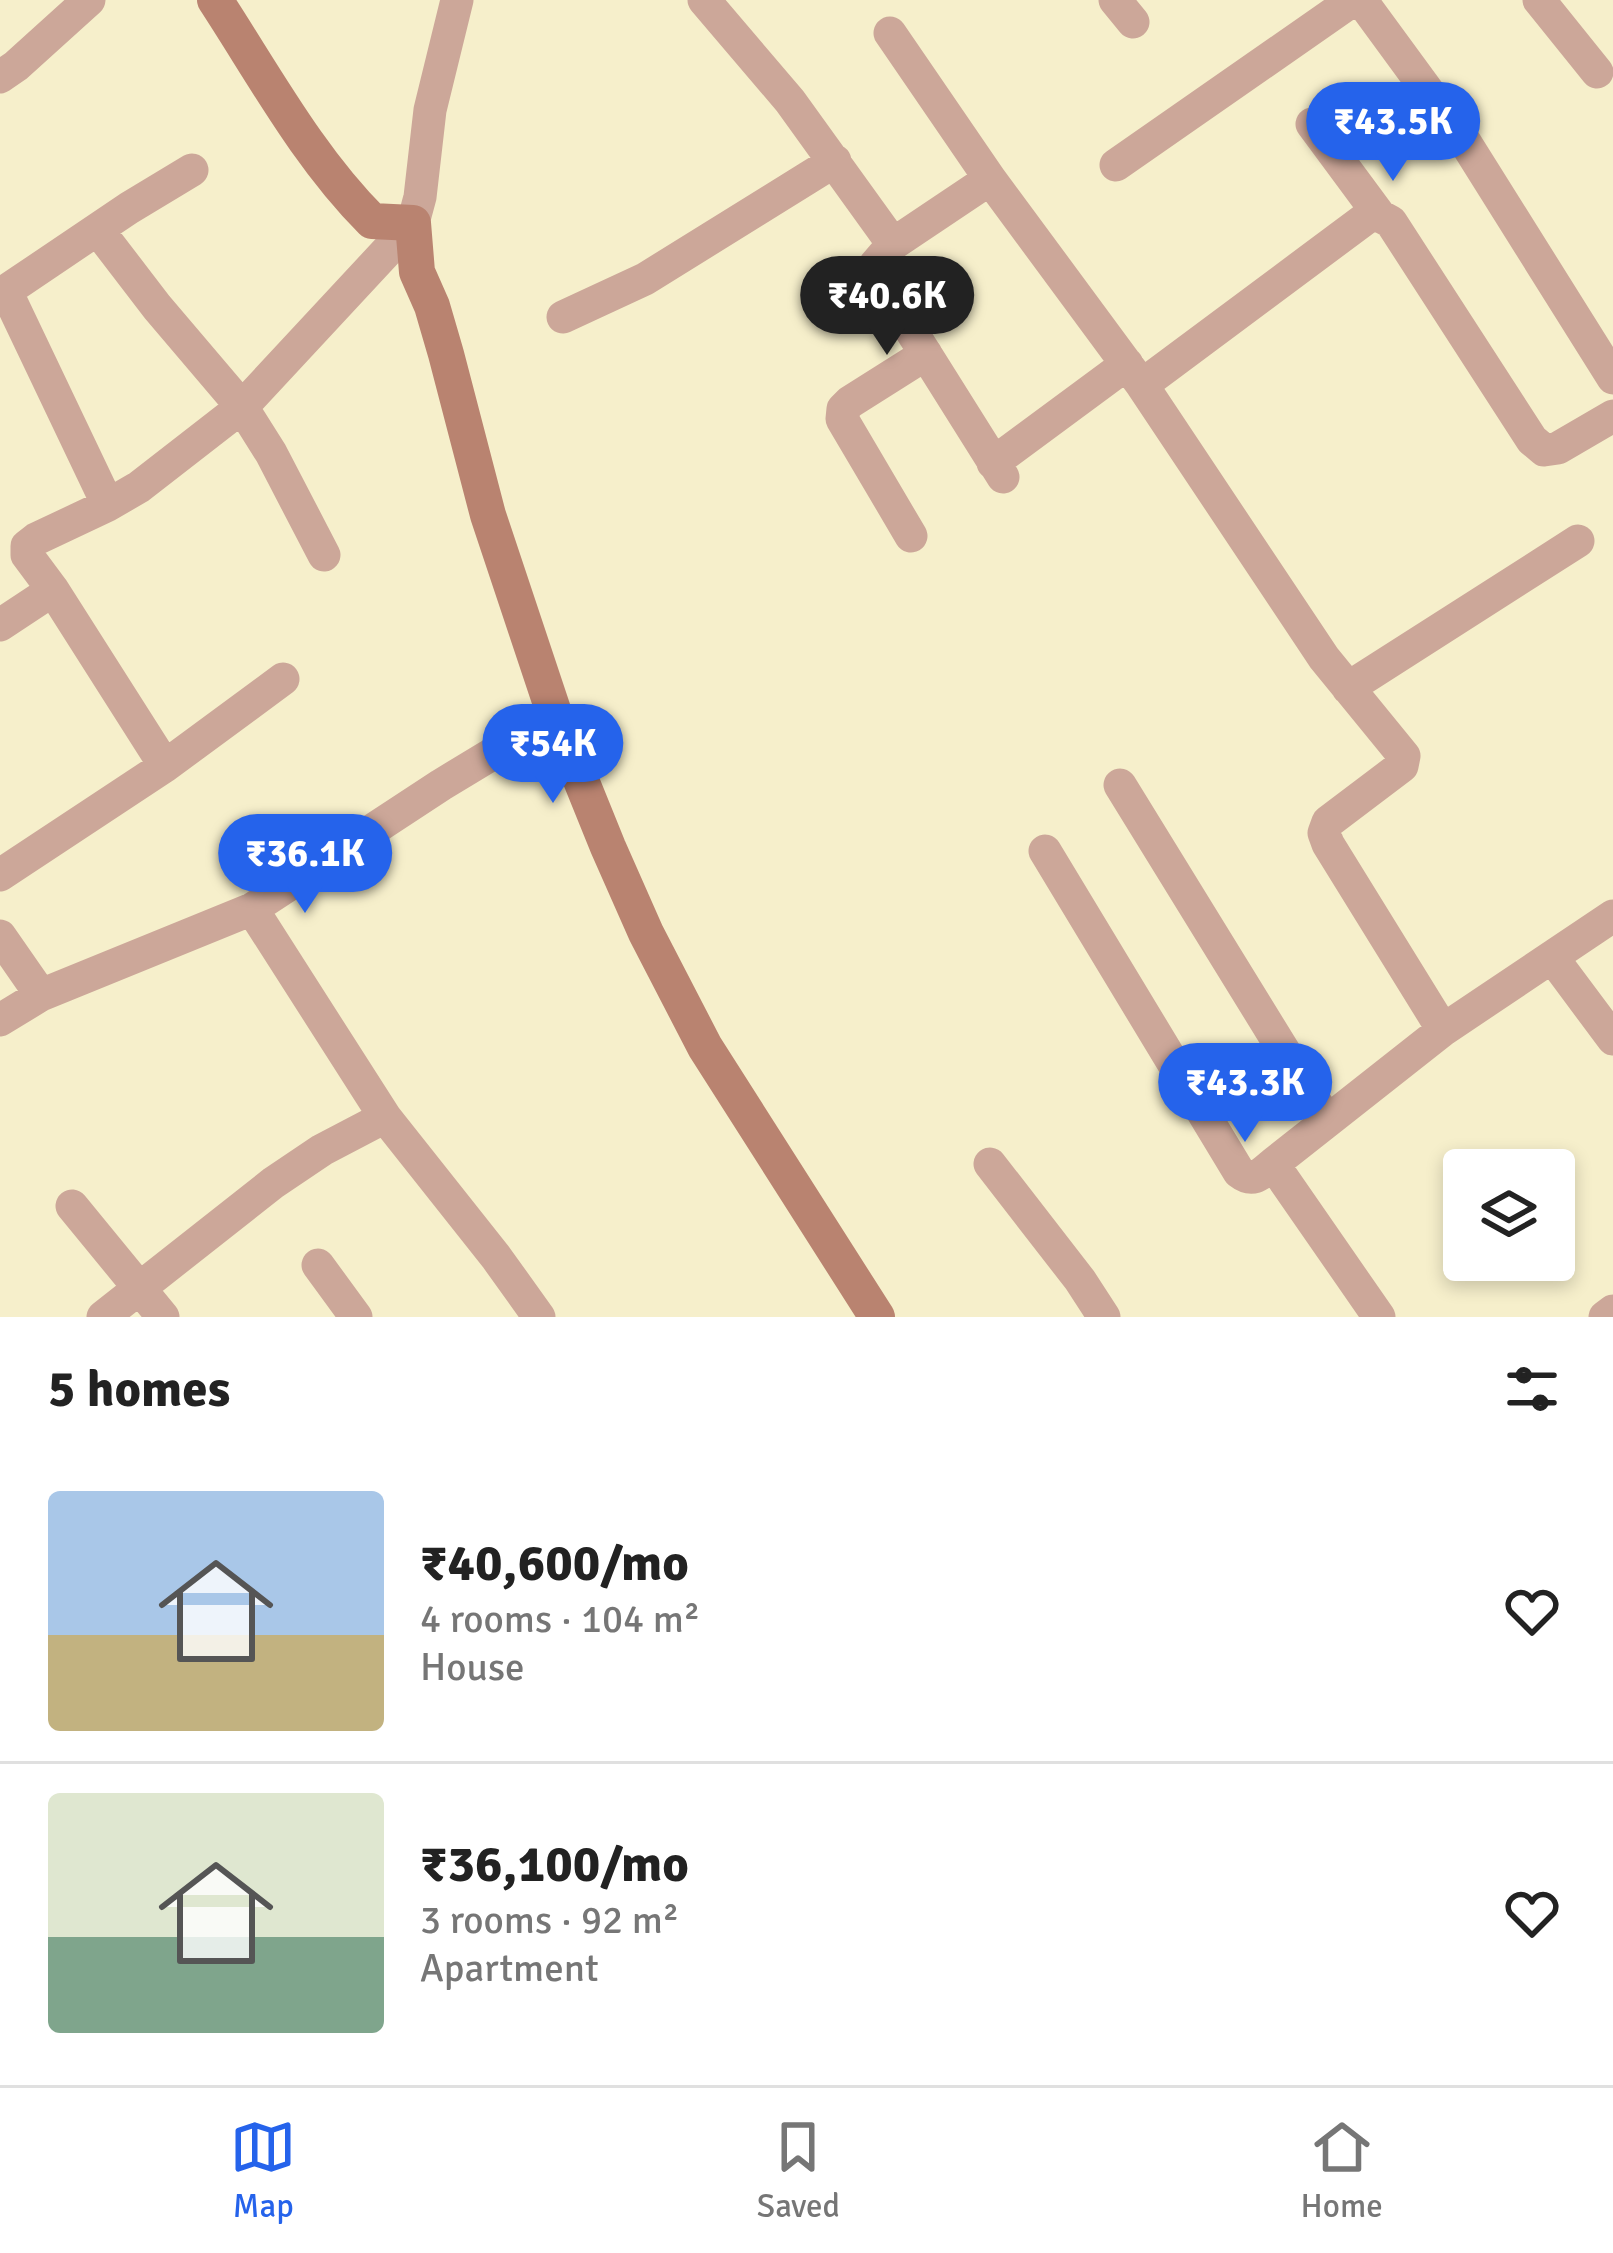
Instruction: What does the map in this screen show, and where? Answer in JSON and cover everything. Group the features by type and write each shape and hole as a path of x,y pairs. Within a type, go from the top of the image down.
{"street":[{"path":"0,77 89,0"},
{"path":"215,0 346,196 372,221 413,223"},
{"path":"457,0 430,110 413,223 417,272 442,338 488,515 555,716 627,890 705,1047 877,1317"},
{"path":"1116,165 1357,0 1465,142 1613,378"},
{"path":"1539,0 1597,72"},
{"path":"717,4 893,244"},
{"path":"890,33 990,179 1135,375 1324,658 1404,756 1402,766 1328,822 1324,833 1443,1030"},
{"path":"1312,124 1380,216 1391,222 1532,440 1544,450 1558,448 1613,416"},
{"path":"563,317 645,279 836,161"},
{"path":"108,505 3,293 191,170"},
{"path":"990,179 893,244 875,265 878,278 998,470 1369,216 1380,216"},
{"path":"165,766 26,547 139,487 242,406 413,223"},
{"path":"98,230 242,406 324,555"},
{"path":"911,536 842,419 850,402 926,354"},
{"path":"1348,688 1578,541"},
{"path":"0,626 53,590"},
{"path":"0,875 165,766 283,679"},
{"path":"0,1021 41,995 252,909 555,716"},
{"path":"1120,785 1327,1120"},
{"path":"1046,851 1239,1172 1247,1178 1256,1178 1443,1030 1613,916"},
{"path":"252,909 385,1117 539,1317"},
{"path":"0,936 41,995"},
{"path":"1552,957 1613,1039"},
{"path":"103,1317 273,1184 322,1150 385,1117"},
{"path":"990,1164 1104,1317"},
{"path":"1273,1165 1379,1317"},
{"path":"72,1206 163,1317"},
{"path":"318,1265 356,1317"},
{"path":"1605,1317 1613,1311"}]}
